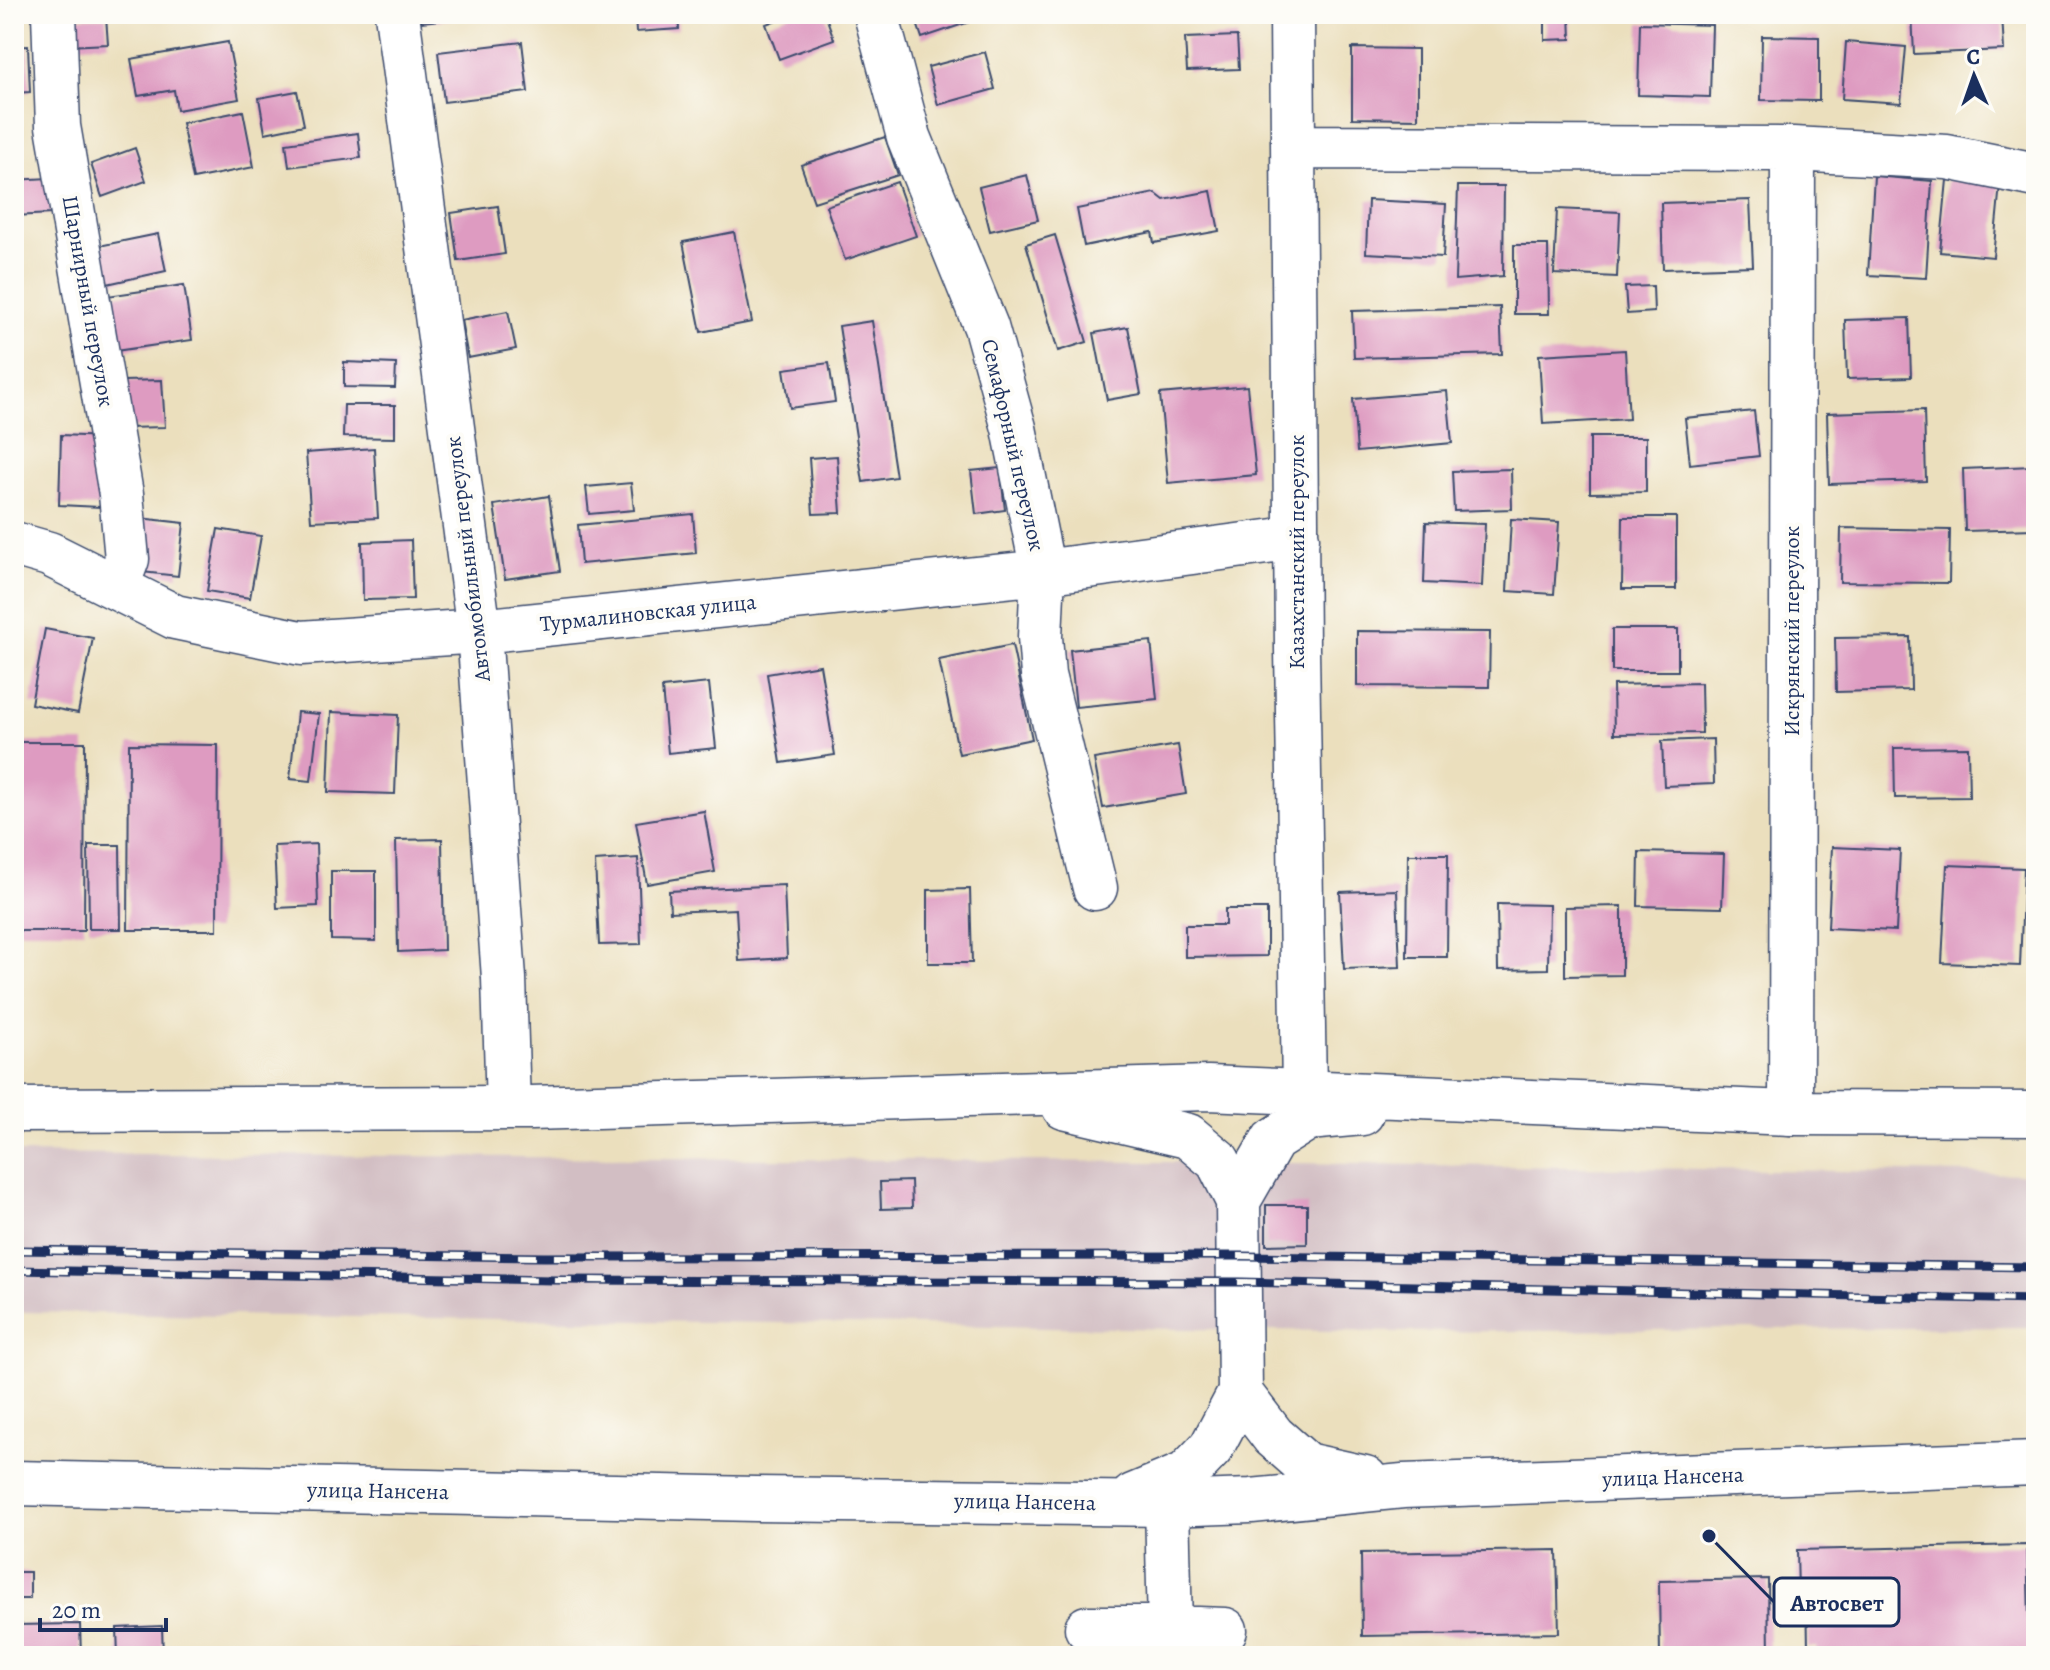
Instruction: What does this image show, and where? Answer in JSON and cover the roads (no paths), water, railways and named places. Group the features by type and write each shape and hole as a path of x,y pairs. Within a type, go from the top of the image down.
{"street":[{"name":"Шарнирный переулок","path":"54,14 58,126 121,494 127,559 117,586"},
{"name":"Автомобильный переулок","path":"397,14 479,631 504,978 508,1107"},
{"name":"Семафорный переулок","path":"876,14 909,137 986,327 1014,428 1043,572 1040,637 1043,675 1095,888"},
{"name":"Казахстанский переулок","path":"1292,14 1304,1091"},
{"path":"1293,147 1793,149 1947,157 2036,175"},
{"name":"Искрянский переулок","path":"1791,1113 1793,149"},
{"name":"Турмалиновская улица","path":"14,544 49,554 175,617 301,643 479,631 1043,572 1297,538"},
{"path":"14,1110 508,1107 1208,1088 1791,1113 2036,1114"},
{"path":"1007,1093 1188,1136 1218,1161 1238,1201 1240,1393 1211,1448 1186,1474 1115,1503"},
{"path":"1238,1201 1273,1140 1308,1118 1368,1112 1446,1098"},
{"path":"1240,1393 1273,1436 1306,1465 1403,1486"},
{"name":"улица Нансена","path":"14,1483 741,1499 1167,1504 1251,1501 1403,1486 2036,1463"},
{"path":"1167,1504 1170,1628"},
{"path":"1087,1628 1225,1630"}],"railway":[{"path":"14,1250 544,1257 1240,1256 2036,1267"},
{"path":"14,1270 553,1280 1240,1282 2036,1300"}],"place":[{"name":"Автосвет","path":"1709,1536"}]}
